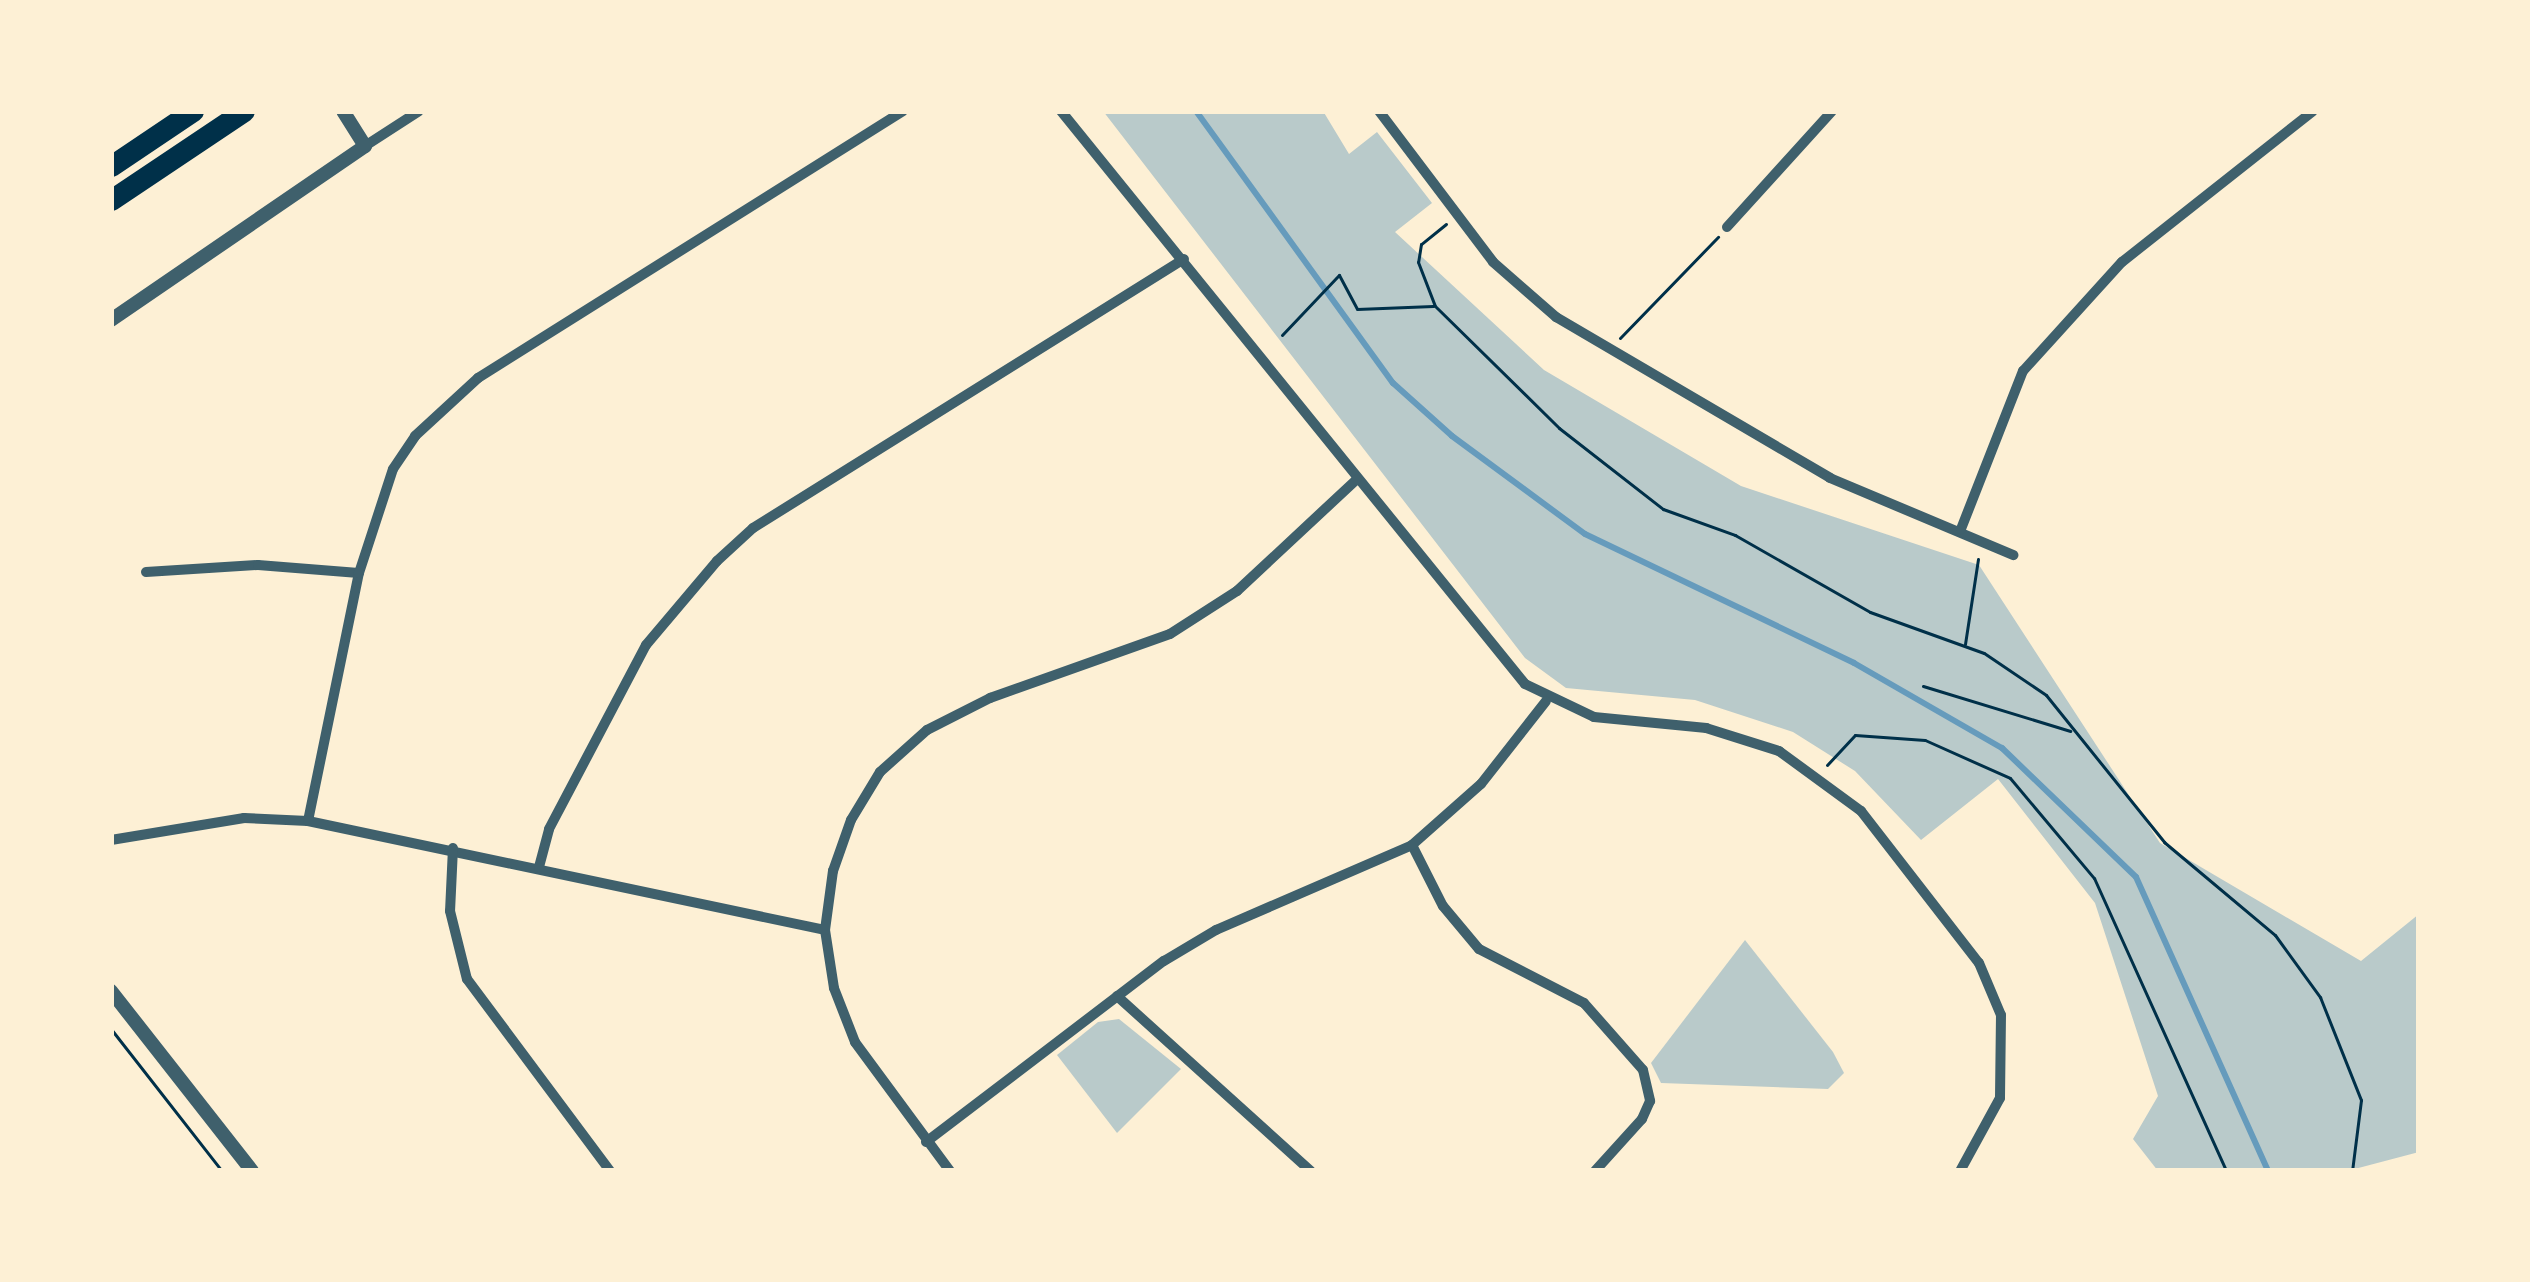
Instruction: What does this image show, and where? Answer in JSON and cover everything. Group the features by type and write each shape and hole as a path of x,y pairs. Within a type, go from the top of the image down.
{"highway":[{"path":"111,166 193,111"},
{"path":"111,200 244,111"}],"street":[{"path":"343,111 365,146"},
{"path":"111,320 418,111"},
{"path":"308,821 358,573 393,469 444,405 903,111"},
{"path":"1061,111 1484,642 1546,701 1594,717 1744,738 1805,766 1861,812 1979,963 2001,1015 2000,1098 1960,1171"},
{"path":"1379,111 1493,262 1556,316 1831,478 1961,529 2013,555"},
{"path":"1727,227 1832,111"},
{"path":"1961,529 2023,371 2122,262 2313,111"},
{"path":"539,867 549,829 646,645 717,561 753,528 1184,260"},
{"path":"950,1171 855,1042 833,988 825,930 833,871 851,820 880,772 927,730 990,698 1170,634 1253,577 1356,480"},
{"path":"146,572 258,565 358,573"},
{"path":"926,1142 1117,996 1216,930 1412,845 1481,784 1546,701"},
{"path":"111,840 226,820 308,821 825,930"},
{"path":"1412,845 1443,907 1479,949 1584,1003 1643,1070 1650,1101 1642,1119 1595,1171"},
{"path":"453,848 450,911 467,979 610,1171"},
{"path":"111,991 253,1171"},
{"path":"1117,996 1311,1171"}],"path":[{"path":"1458,216 1421,244 1418,262 1435,306 1558,428 1663,508 1735,535 1870,612 1964,647 2026,679 2164,842 2276,935 2320,997 2361,1100 2352,1171"},
{"path":"1611,349 1727,227"},
{"path":"1282,335 1339,275 1358,309 1435,306"},
{"path":"1964,647 1972,574"},
{"path":"1923,686 2072,732"},
{"path":"1833,758 1855,735 1925,740 2010,778 2094,878 2226,1171"},
{"path":"111,1029 222,1171"}],"shaded area":[{"path":"1103,111 1323,111 1349,154 1377,132 1432,203 1395,232 1544,370 1741,486 1979,565 2160,843 2361,961 2419,914 2419,1152 2347,1171 2158,1171 2133,1139 2158,1096 2095,903 1998,779 1921,840 1855,771 1793,732 1695,700 1566,688 1525,658"},
{"path":"1745,940 1833,1052 1844,1073 1828,1089 1661,1083 1651,1063"},
{"path":"1119,1019 1181,1069 1117,1133 1057,1055 1098,1022"}],"waterway":[{"path":"1196,111 1393,383 1452,436 1585,534 1854,663 2002,748 2136,877 2268,1171"}]}
